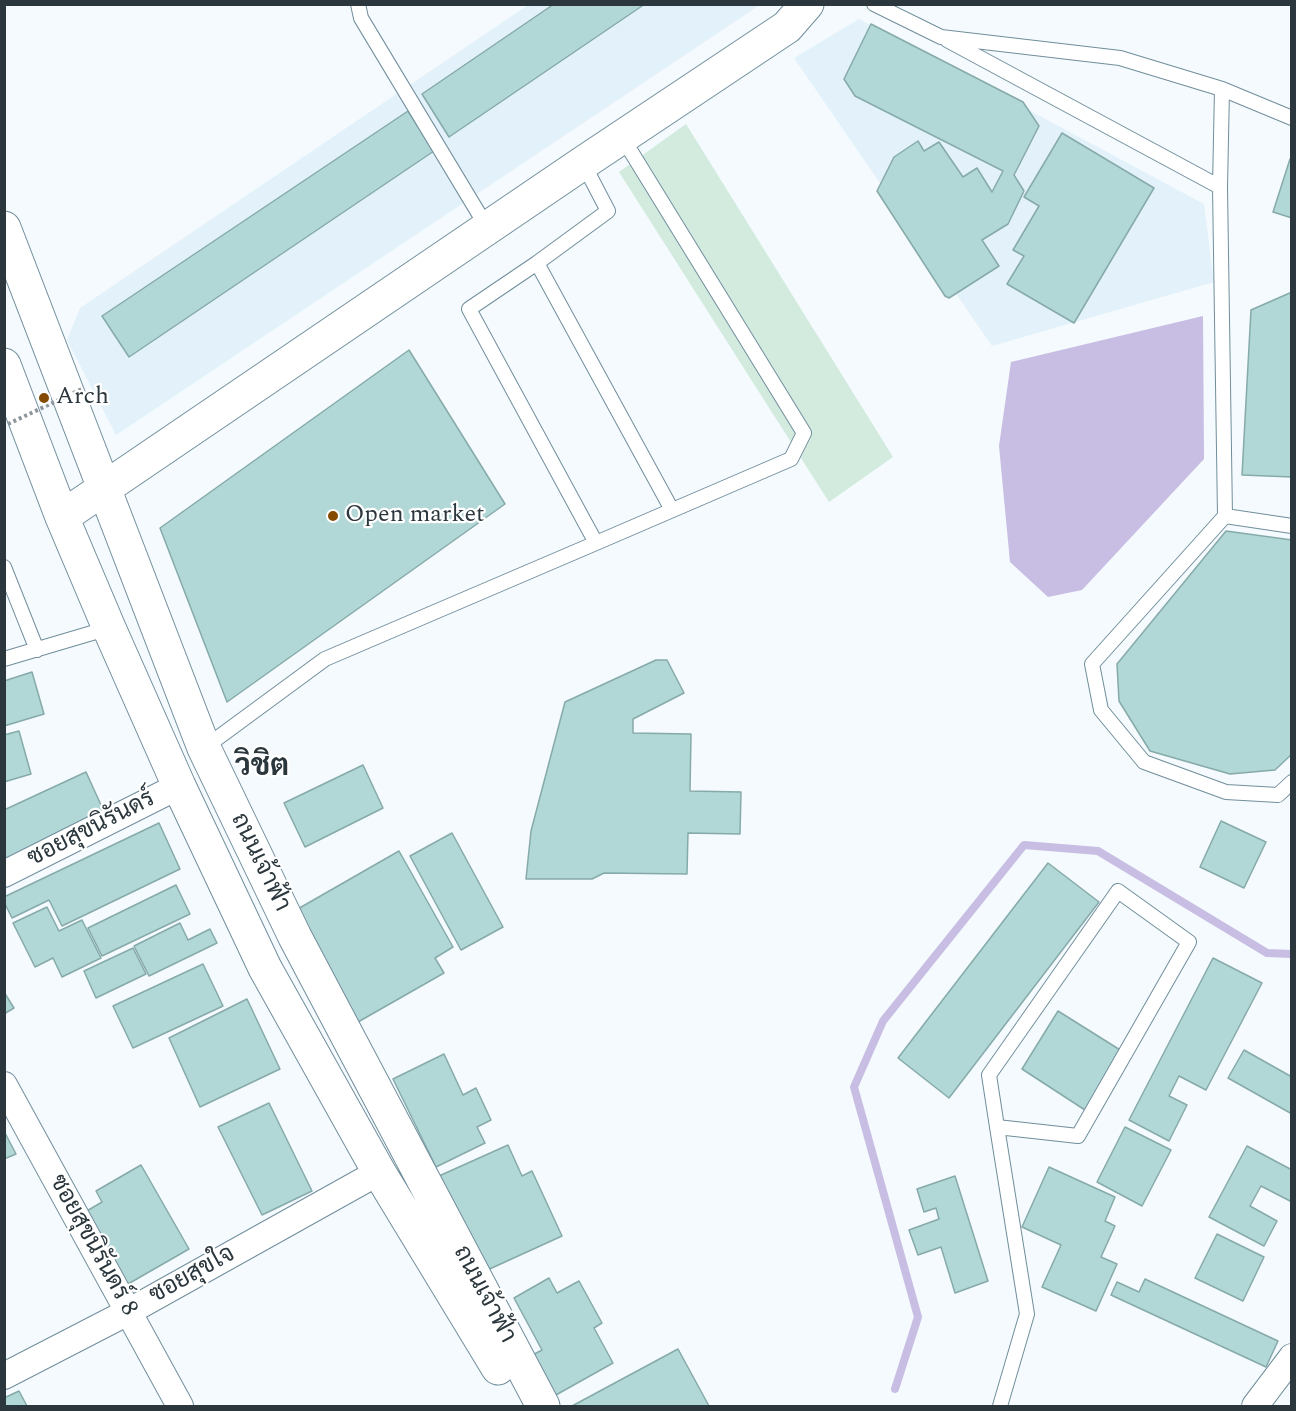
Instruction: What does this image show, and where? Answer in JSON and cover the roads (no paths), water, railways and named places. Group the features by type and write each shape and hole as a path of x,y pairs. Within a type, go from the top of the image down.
{"main road":[{"path":"63,517 104,487 787,27 807,4"},
{"name":"ถนนเจ้าฟ้า","path":"4,228 204,748 295,937 543,1407"},
{"name":"ถนนเจ้าฟ้า","path":"4,364 109,628 179,786 266,968 379,1172 521,1407"}],"street":[{"name":"ซอยสุขนิรันดร์","path":"4,874 179,786"},
{"name":"ซอยสุขนิรันดร์ 8","path":"4,1085 180,1407"},
{"name":"ซอยสุขใจ","path":"4,1376 129,1312 379,1172"},
{"path":"1255,1406 1291,1361"}],"lane":[{"path":"358,4 361,18 488,228"},
{"path":"874,4 1220,187"},
{"path":"940,37 1120,58 1222,89 1292,118"},
{"path":"1222,89 1220,187 1225,516 1092,664 1101,710 1144,762 1226,792 1278,795 1292,782"},
{"path":"204,748 325,659 791,459 804,433 622,137"},
{"path":"583,163 608,211 469,309 596,543"},
{"path":"537,263 672,510"},
{"path":"1225,516 1292,526"},
{"path":"4,567 37,650"},
{"path":"4,660 109,628"},
{"path":"997,1127 1078,1136 1189,942 1118,891 989,1076 997,1127 1027,1314 1000,1407"}],"waterway":[{"path":"895,1389 918,1317 854,1087 883,1021 1024,845 1098,851 1267,953 1292,954"}],"place":[{"name":"Arch","path":"44,398"},
{"name":"Open market","path":"333,516"}],"district":[{"name":"วิชิต","path":"262,769"}]}
